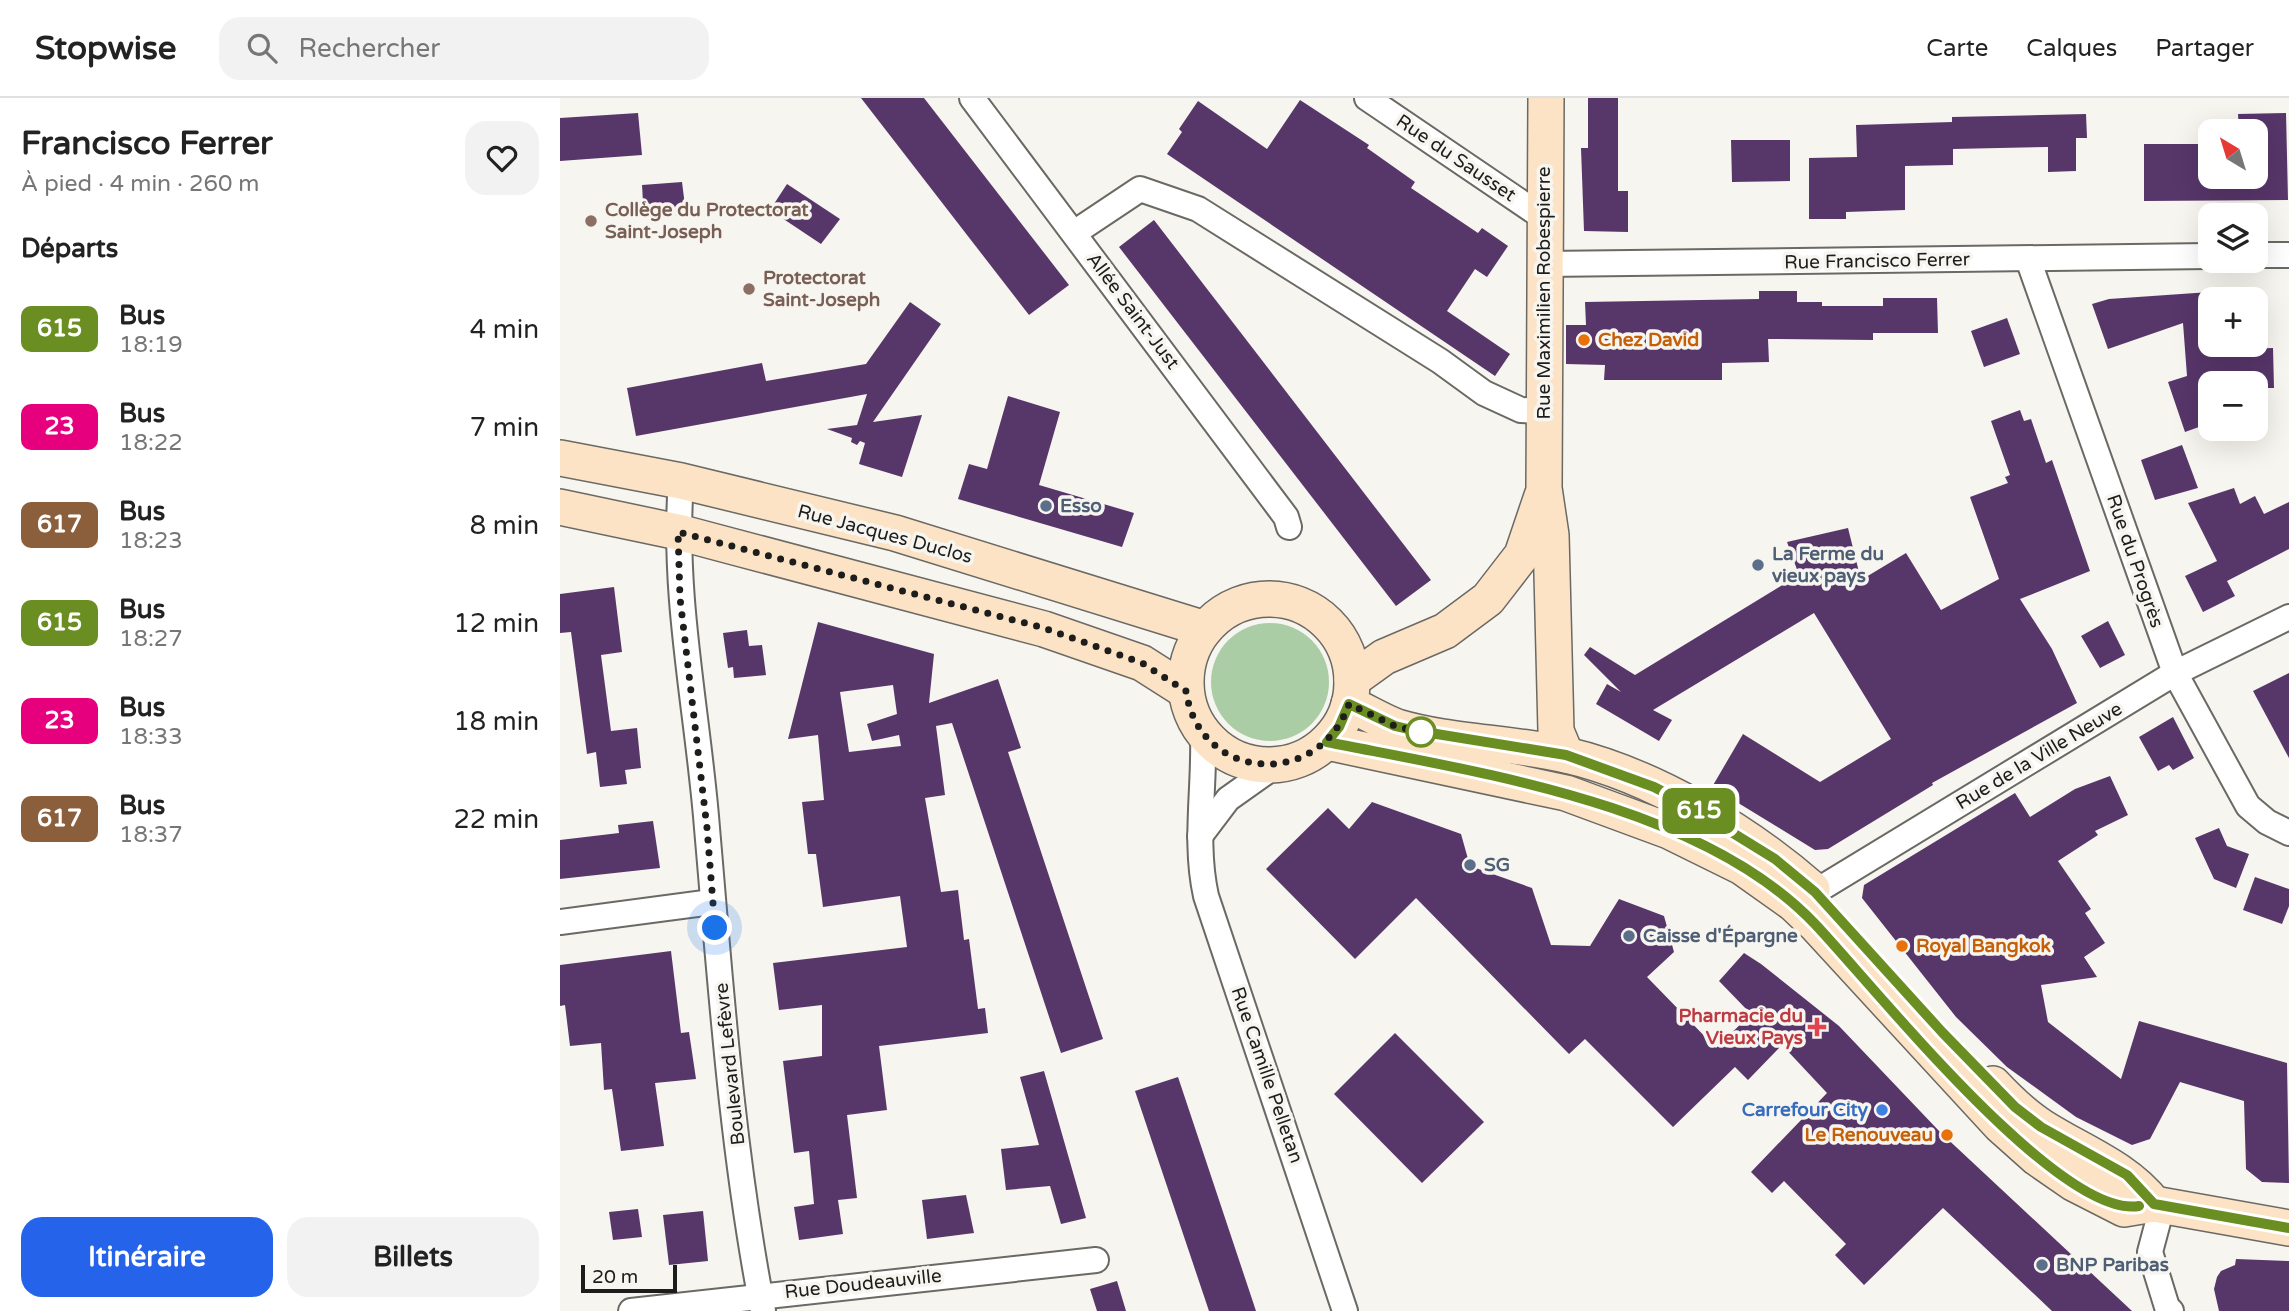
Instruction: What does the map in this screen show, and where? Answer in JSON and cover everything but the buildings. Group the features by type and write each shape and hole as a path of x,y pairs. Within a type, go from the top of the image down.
{"main road":[{"name":"Rue Maximilien Robespierre","path":"1546,98 1544,488 1551,536 1556,731 1566,755"},
{"name":"Rue Jacques Duclos","path":"560,458 681,481 895,533 1205,629"},
{"name":"Rue Maximilien Robespierre","path":"1351,692 1384,657 1429,639 1466,617 1506,579 1531,535 1544,488"},
{"path":"560,507 678,532 1044,628 1142,663 1186,691"},
{"path":"1272,599 1298,604 1320,616 1338,635 1348,656 1351,692 1339,727 1327,742 1298,760 1276,765 1235,758 1217,748 1203,733 1191,711 1186,691 1188,662 1205,629 1224,612 1247,602 1272,599"},
{"name":"Rue Maximilien Robespierre","path":"1338,635 1383,641 1429,639"},
{"path":"1351,692 1395,726 1566,755 1654,787 1681,801 1775,859 1805,898 1907,995 2015,1107 2041,1127 2127,1175 2158,1205 2289,1228"},
{"path":"1327,742 1577,797 1699,845 1805,898"}],"street":[{"name":"Allée Saint-Just","path":"972,98 1286,517 1289,527"},
{"name":"Rue du Sausset","path":"1367,98 1544,218"},
{"path":"1074,233 1140,190 1198,209 1440,361 1483,393 1521,410 1543,411"},
{"path":"2268,255 2289,255"},
{"name":"Rue Francisco Ferrer","path":"1544,264 2198,256"},
{"name":"Rue du Progrès","path":"2028,260 2175,673 2248,806 2267,822 2289,833"},
{"name":"Boulevard Lefèvre","path":"681,481 678,532 680,598 744,1185 761,1303"},
{"name":"Rue de la Ville Neuve","path":"1805,898 2175,673 2289,617"},
{"name":"Rue Camille Pelletan","path":"1203,733 1205,780 1198,853 1206,895 1345,1311"},
{"path":"1199,837 1228,799 1276,765"},
{"path":"560,922 712,902"},
{"path":"2158,1205 2150,1252 2167,1307 2171,1311"},
{"name":"Rue Doudeauville","path":"631,1311 761,1303 1096,1260"}],"green space":[{"path":"1270,623 1303,633 1319,649 1329,682 1319,715 1303,731 1270,741 1237,731 1221,715 1211,682 1221,649 1237,633"}],"bus line":[{"name":"615","path":"2139,1206 2124,1209 2073,1183 2037,1158 2000,1125 1815,924 1794,904 1742,867 1669,831 1566,793 1327,742 1339,727 1349,704 1395,726 1412,730 1566,755 1654,787 1712,818 1775,859 1815,892 1942,1032 2015,1107 2041,1127 2127,1175 2154,1204 2289,1228"}],"place":[{"name":"Collège du Protectorat Saint-Joseph","path":"591,221"},
{"name":"Protectorat Saint-Joseph","path":"749,289"},
{"name":"Chez David","path":"1584,340"},
{"name":"Esso","path":"1046,506"},
{"name":"La Ferme du vieux pays","path":"1758,565"},
{"name":"SG","path":"1470,865"},
{"name":"Caisse d'Épargne","path":"1629,936"},
{"name":"Royal Bangkok","path":"1902,946"},
{"name":"Pharmacie du Vieux Pays","path":"1817,1027"},
{"name":"Carrefour City","path":"1882,1110"},
{"name":"Le Renouveau","path":"1947,1135"},
{"name":"BNP Paribas","path":"2042,1265"}],"route":[{"path":"715,928 707,828 680,598 678,532 1044,628 1142,663 1186,691 1196,723 1217,748 1235,758 1255,764 1276,765 1308,755 1330,739 1339,727 1349,704 1395,726 1421,732"}]}
